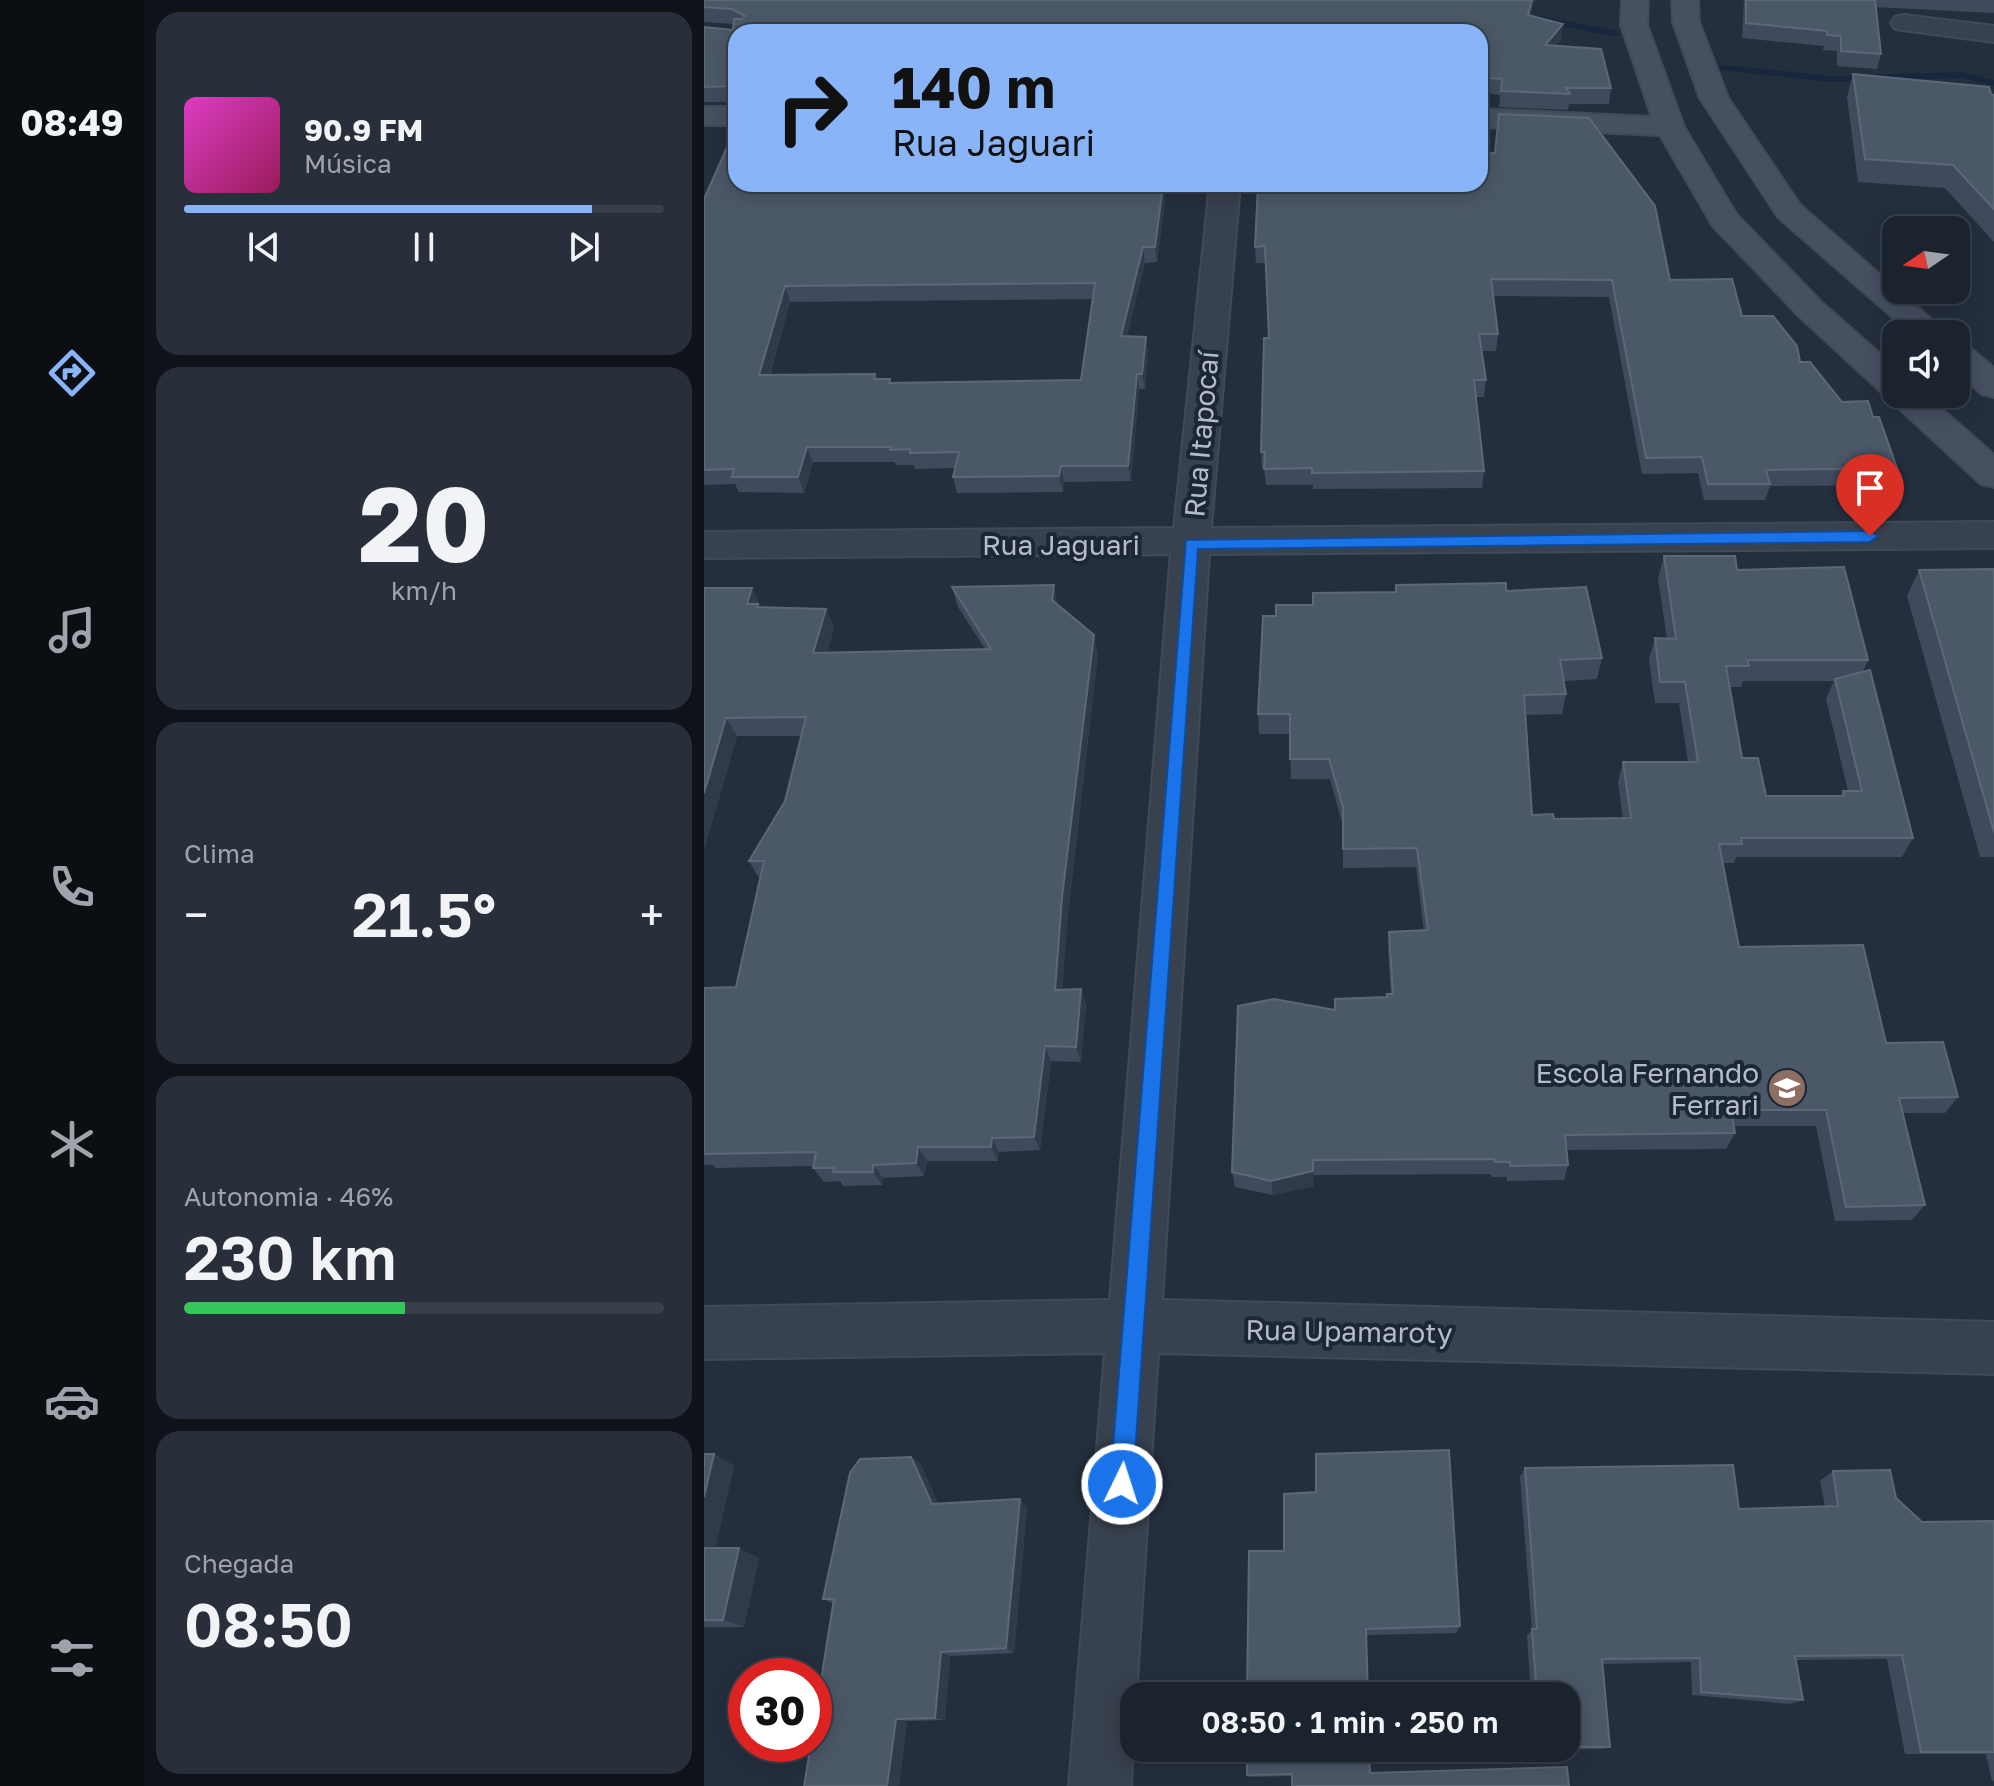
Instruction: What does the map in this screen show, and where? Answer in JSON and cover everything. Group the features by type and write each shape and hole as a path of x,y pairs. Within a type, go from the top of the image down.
{"main road":[{"path":"1635,0 1634,25 1670,127 1724,219 1810,309 1882,374"},
{"path":"1685,0 1686,22 1714,98 1789,211 1915,320"},
{"path":"704,116 728,116"},
{"path":"1488,118 1670,127"},
{"path":"1810,309 1876,287"},
{"path":"1970,366 1994,386"},
{"path":"1920,408 1994,475"}],"street":[{"path":"1904,23 1994,34"},
{"name":"Rua Itapocaí","path":"1100,1786 1191,543 1224,192"},
{"name":"Rua Jaguari","path":"704,545 1994,535"},
{"name":"Rua Upamaroty","path":"704,1333 1133,1326 1994,1348"}],"building":[{"path":"704,0 1532,0 1528,15 1563,24 1545,45 1601,49 1611,88 1566,88 1570,94 1501,91 1502,79 1488,78 1488,24 734,24 734,19 745,16 732,9 704,7"},
{"path":"1746,0 1875,0 1881,54 1841,51 1841,36 1827,35 1827,31 1746,23"},
{"path":"704,27 728,29 728,86 704,87"},
{"path":"1853,74 1989,87 1994,95 1994,209 1953,165 1865,159"},
{"path":"1499,114 1589,118 1655,206 1670,280 1732,279 1742,316 1773,316 1797,346 1800,362 1810,362 1842,402 1868,401 1873,417 1879,417 1897,468 1766,470 1770,484 1708,484 1702,457 1646,458 1612,280 1491,279 1498,334 1479,334 1486,380 1474,380 1484,471 1312,473 1312,468 1264,469 1265,452 1261,452 1264,338 1269,338 1265,246 1255,247 1258,192 1488,192 1488,153 1495,153"},
{"path":"728,145 728,192 1162,192 1155,247 1143,247 1121,336 1146,337 1142,374 1137,374 1128,466 1061,466 1059,476 953,477 959,452 910,453 910,449 890,450 891,447 807,447 798,477 732,477 734,469 704,470 704,199","holes":["1095,283 1081,380 889,383 890,379 874,379 875,374 759,375 785,286"]},
{"path":"1664,556 1735,556 1737,570 1844,567 1868,660 1747,660 1749,666 1726,666 1742,758 1758,758 1766,796 1844,796 1843,791 1862,791 1835,679 1870,670 1913,838 1741,838 1742,844 1719,844 1739,947 1863,945 1886,1043 1943,1042 1958,1097 1899,1098 1925,1205 1846,1207 1826,1110 1731,1110 1735,1133 1565,1135 1568,1165 1510,1166 1510,1162 1495,1162 1494,1159 1313,1160 1313,1171 1271,1181 1232,1172 1238,1006 1274,999 1335,1010 1335,999 1387,997 1387,994 1393,994 1389,932 1428,930 1417,848 1343,849 1343,807 1329,759 1290,759 1290,714 1258,714 1263,616 1276,616 1276,605 1313,605 1313,593 1396,592 1396,585 1506,583 1506,591 1586,587 1602,658 1560,660 1566,694 1524,695 1532,815 1553,814 1554,819 1631,818 1623,762 1698,762 1685,682 1660,682 1655,638 1676,639"},
{"path":"1994,569 1994,832 1919,570"},
{"path":"1054,585 1052,600 1094,635 1062,897 1055,990 1081,989 1076,1047 1045,1046 1034,1137 992,1138 991,1147 918,1147 916,1163 873,1165 873,1172 833,1172 834,1168 813,1168 816,1152 704,1154 704,988 736,987 764,861 749,861 785,801 806,717 726,718 704,793 704,588 752,588 747,604 758,604 757,607 826,609 813,653 991,649 952,587"},
{"path":"1449,1450 1460,1626 1366,1629 1368,1682 1247,1682 1249,1551 1284,1551 1284,1494 1316,1492 1316,1454"},
{"path":"704,1454 714,1454 704,1497"},
{"path":"911,1457 932,1504 1020,1499 1006,1648 941,1652 935,1718 896,1719 887,1786 804,1786 808,1762 832,1762 832,1658 825,1658 834,1599 823,1599 850,1473 860,1459"},
{"path":"1733,1465 1739,1509 1838,1506 1833,1471 1890,1470 1896,1498 1922,1522 1994,1521 1994,1752 1921,1752 1902,1655 1795,1656 1803,1700 1701,1692 1700,1658 1602,1659 1610,1747 1580,1747 1580,1682 1536,1682 1532,1629 1537,1629 1525,1468"},
{"path":"704,1548 739,1548 723,1620 704,1620"},
{"path":"1247,1762 1370,1762 1370,1773 1567,1767 1569,1786 1292,1786 1292,1774 1247,1775"}],"waterway":[{"path":"1536,18 1616,34"},
{"path":"1723,68 1831,79 1962,75 1994,83"}],"place":[{"name":"Escola Fernando Ferrari","path":"1787,1088"}],"route":[{"path":"1122,1484 1191,543 1870,536"}]}
